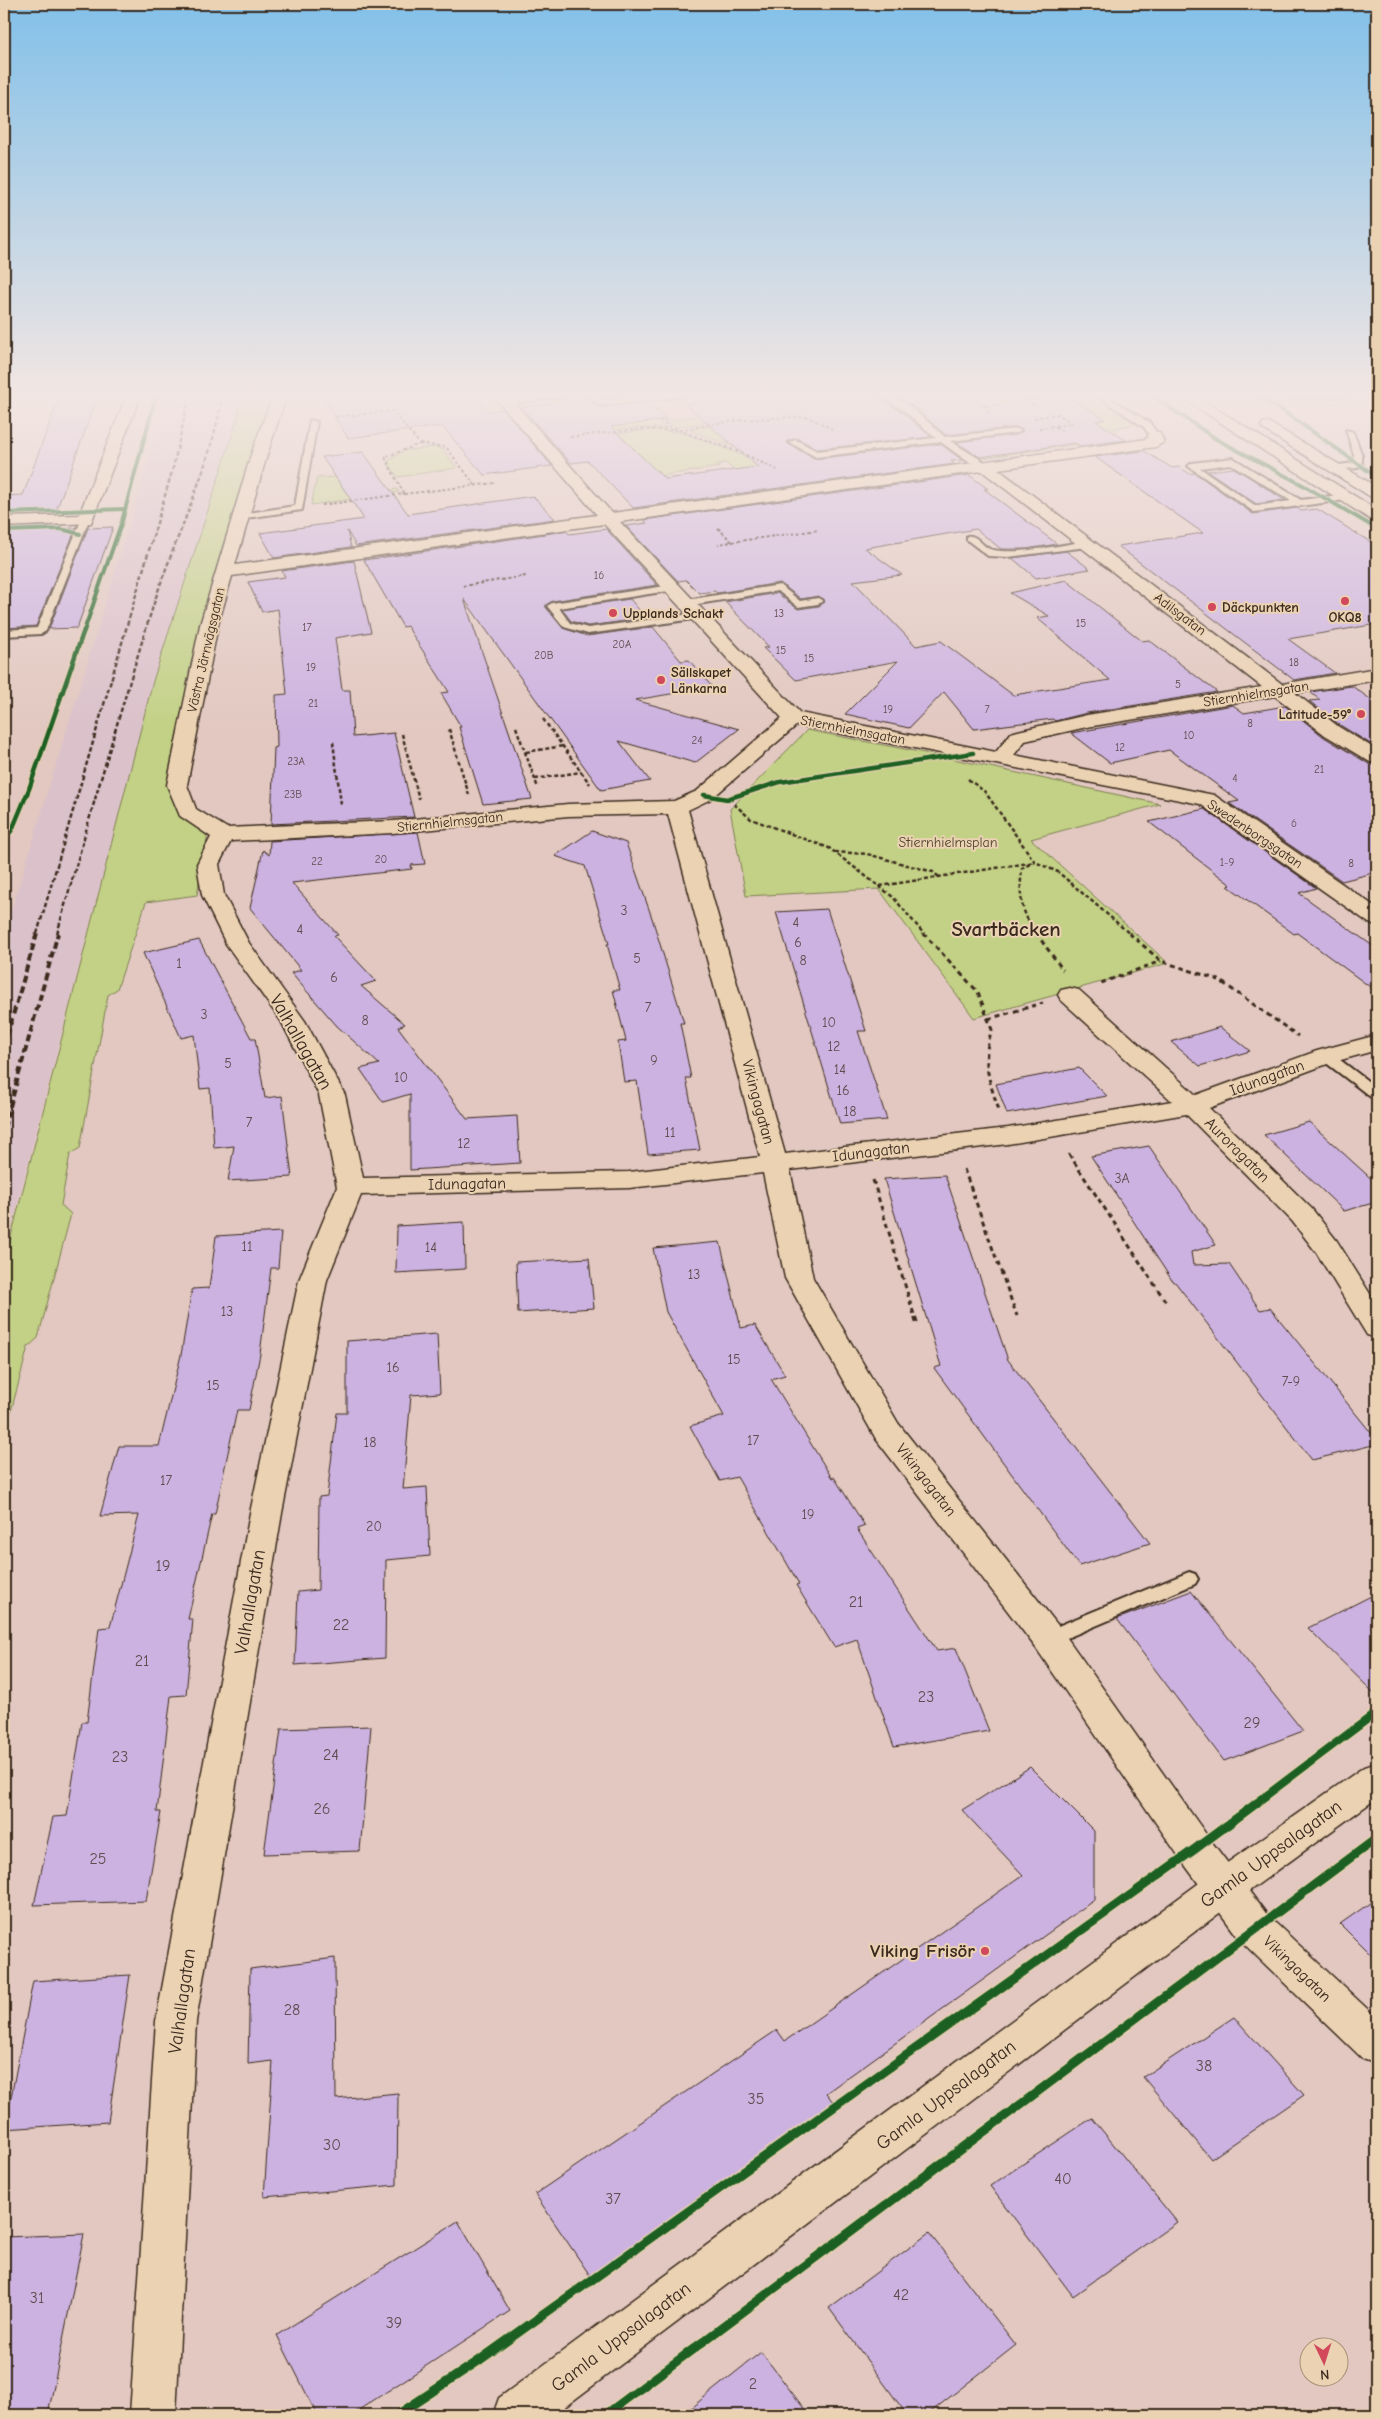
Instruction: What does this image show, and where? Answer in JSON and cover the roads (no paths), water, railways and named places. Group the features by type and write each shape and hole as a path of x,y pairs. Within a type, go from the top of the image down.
{"street":[{"path":"4,522 85,520 91,505"},
{"name":"Västra Järnvägsgatan","path":"223,835 187,812 177,785 208,625 245,505"},
{"path":"596,505 793,718"},
{"path":"224,572 709,505"},
{"name":"Adilsgatan","path":"1036,505 1332,731 1377,758"},
{"path":"1357,505 1377,518"},
{"name":"Stiernhielmsgatan","path":"223,835 344,830 548,812 677,807 704,795 793,718 1001,758 1018,737 1087,721 1377,674"},
{"name":"Swedenborgsgatan","path":"1001,758 1207,799 1377,918"},
{"name":"Vikingagatan","path":"677,807 775,1164 799,1278 887,1431 1048,1638 1254,1928 1377,2045"},
{"name":"Valhallagatan","path":"153,2415 176,2021 266,1513 313,1280 352,1187 332,1095 293,1021 238,944 213,896 208,864 223,835"},
{"name":"Auroragatan","path":"1070,995 1192,1105 1302,1215 1327,1247 1377,1328"},
{"name":"Idunagatan","path":"352,1187 629,1180 1008,1136 1192,1105 1326,1056 1336,1055 1377,1042"},
{"name":"Gamla Uppsalagatan","path":"517,2415 1224,1887 1377,1778"}],"lane":[{"path":"242,517 299,508 300,505"},
{"path":"1248,505 1254,509 1286,505"},
{"path":"4,633 40,631 85,520"},
{"path":"970,538 988,553 1008,554 1087,544"},
{"path":"672,588 552,606 567,625 588,631 698,616"},
{"path":"686,603 780,588 798,604 818,600"},
{"path":"1326,1056 1377,1095"},
{"path":"1048,1638 1189,1579"}],"railway":[{"path":"37,934 162,505"},
{"path":"57,934 104,767 155,600 191,505"},
{"path":"4,1046 37,933"},
{"path":"4,1128 58,933"}],"place":[{"name":"OKQ8","path":"1345,601"},
{"name":"Däckpunkten","path":"1212,607"},
{"name":"Upplands Schakt","path":"613,613"},
{"name":"Sällskapet Länkarna","path":"661,680"},
{"name":"Latitude-59°","path":"1361,714"},
{"name":"Viking Frisör","path":"985,1951"}],"district":[{"name":"Svartbäcken","path":"1006,929"}],"park label":[{"name":"Stiernhielmsplan","path":"948,842"}]}
